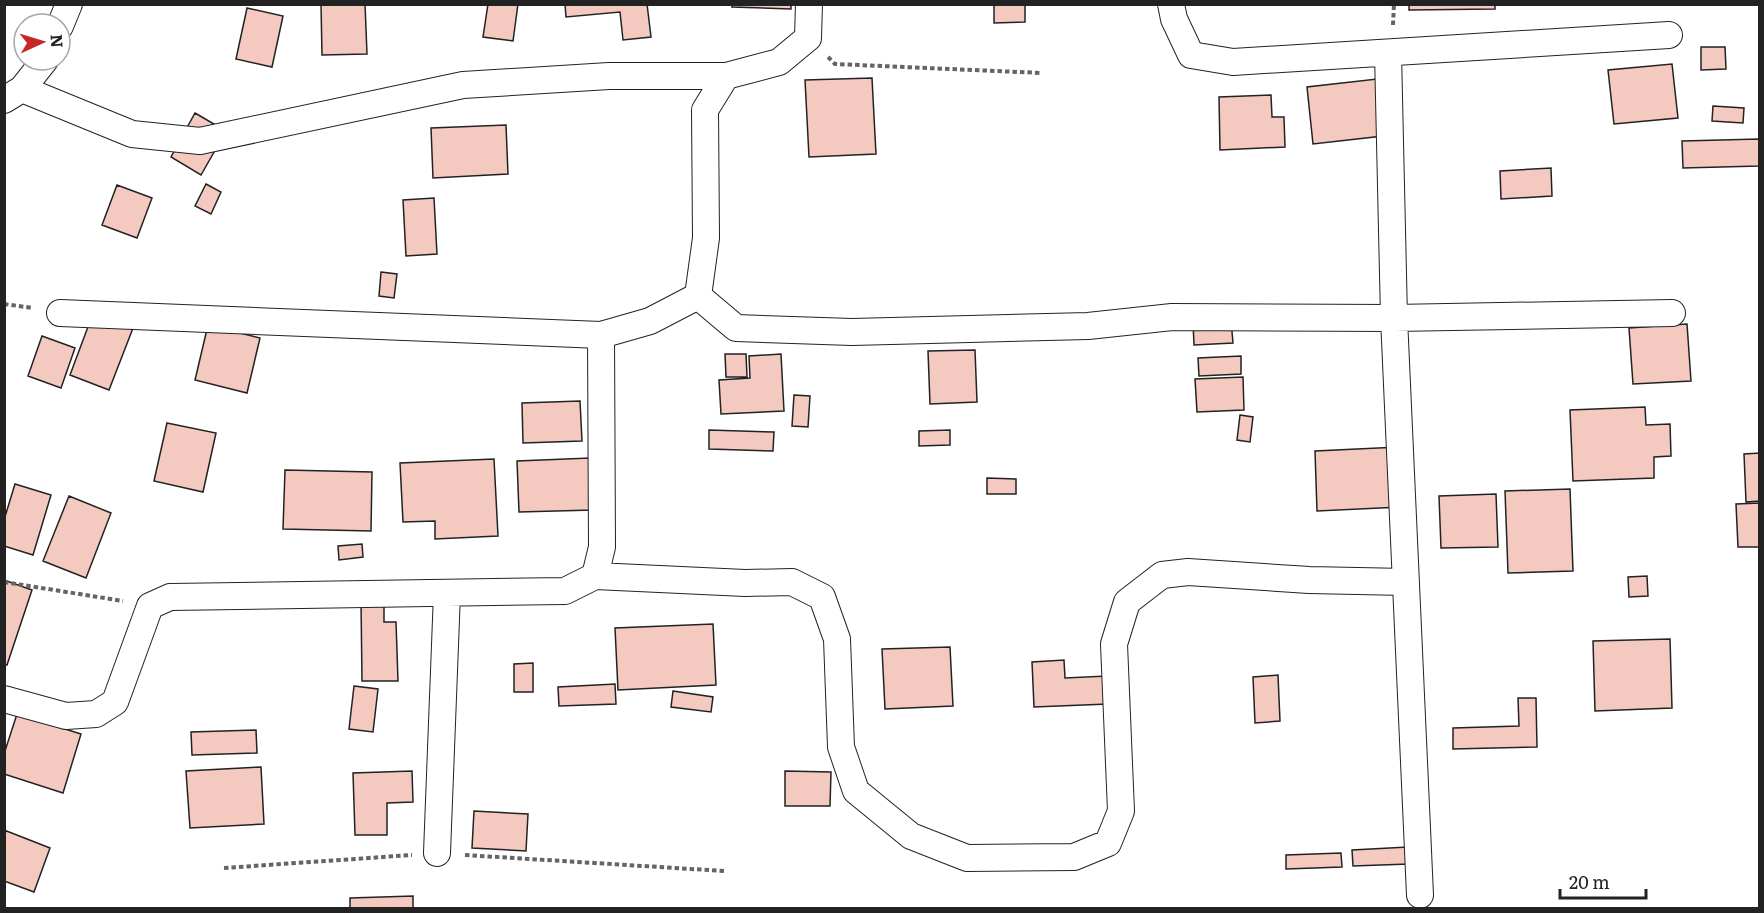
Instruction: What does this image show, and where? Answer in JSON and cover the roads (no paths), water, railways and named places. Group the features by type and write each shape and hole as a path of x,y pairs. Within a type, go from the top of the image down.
{"street":[{"path":"34,72 13,94 132,134 200,141 463,85 609,76 726,76 779,62 808,38 809,4"},
{"path":"1171,4 1174,19 1191,55 1233,62 1669,35"},
{"path":"1388,52 1394,318 1420,895"},
{"path":"698,296 706,238 705,110 726,76"},
{"path":"698,296 736,328 852,332 1088,326 1172,317 1394,318 1672,313"},
{"path":"60,313 601,335 650,321 698,296"},
{"path":"595,576 602,547 601,335"},
{"path":"4,699 66,716 96,714 115,702 150,606 170,597 565,591 595,576 745,583 792,582 822,597 837,639 841,747 856,791 911,836 967,858 1074,857 1108,843 1121,812 1114,644 1127,602 1162,575 1188,572 1309,580 1406,582"},
{"path":"437,853 447,593"}]}
